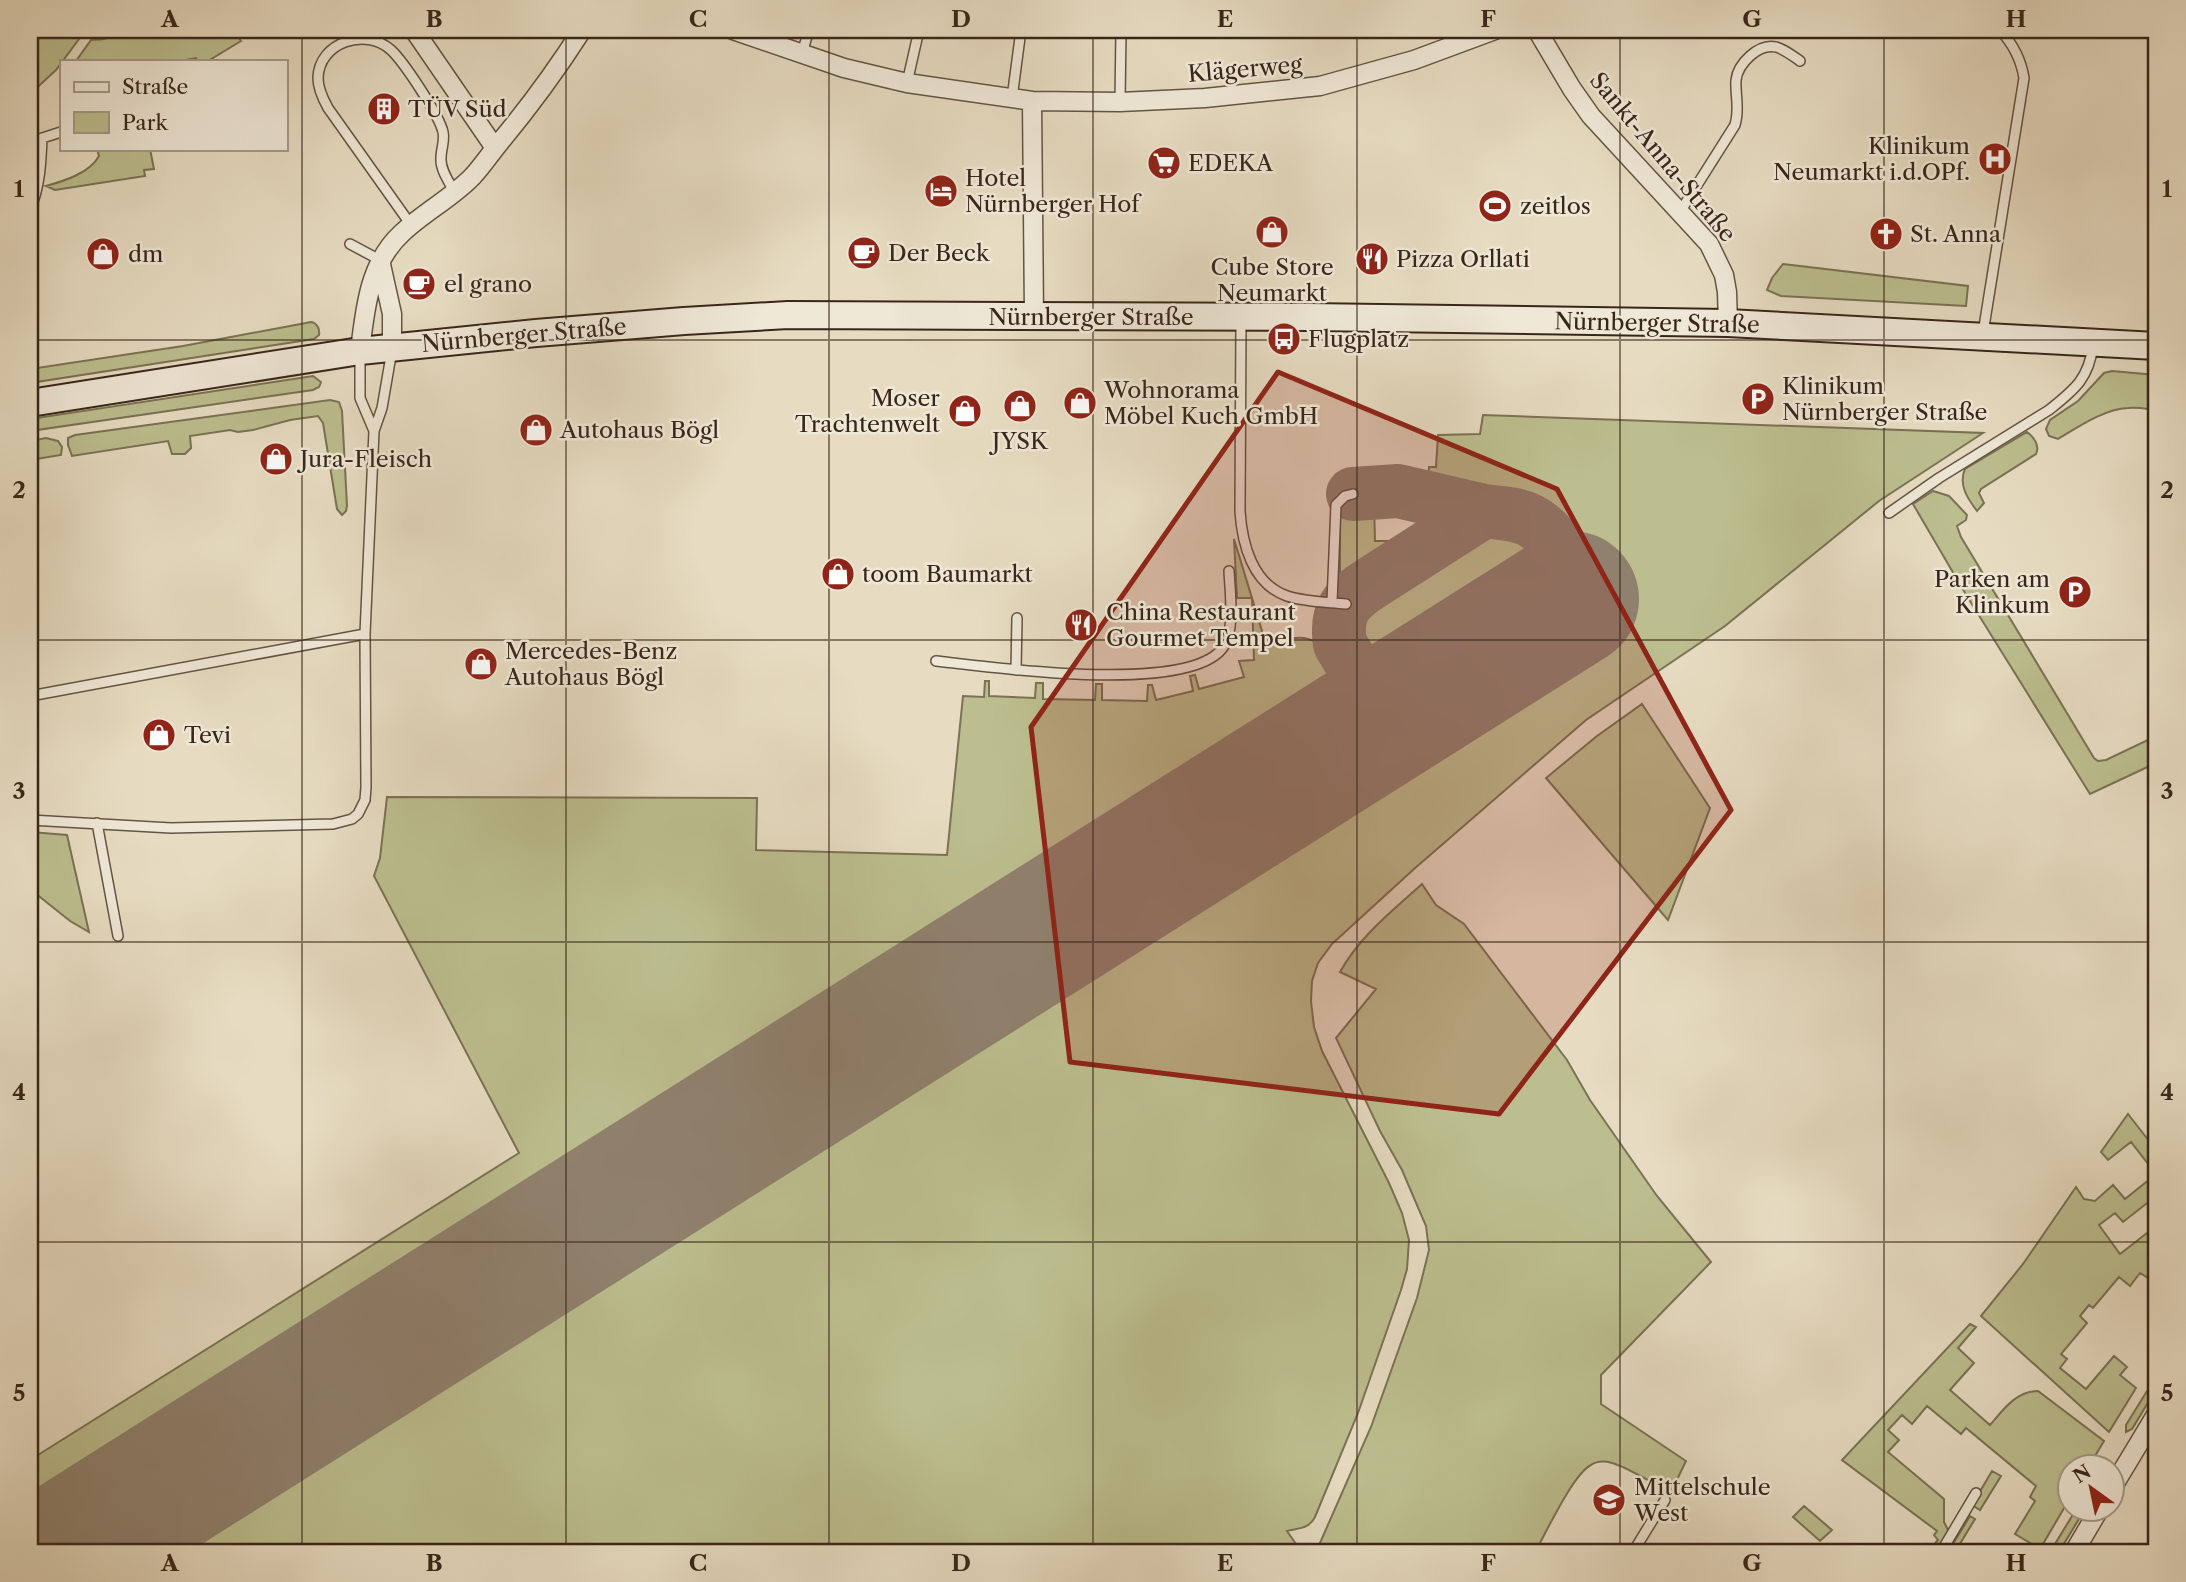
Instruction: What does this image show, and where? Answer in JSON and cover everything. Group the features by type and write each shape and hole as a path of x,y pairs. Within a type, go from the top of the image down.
{"main road":[{"name":"Nürnberger Straße","path":"30,402 360,351 536,333 745,317 836,314 1728,323 2156,346"}],"street":[{"path":"414,30 495,148"},
{"path":"360,351 368,297 380,260 394,241 411,225 455,193 473,176 559,67 582,30"},
{"name":"Klägerweg","path":"733,30 844,68 907,83 1032,101 1120,102 1205,99 1320,86 1414,60 1495,30"},
{"name":"Sankt-Anna-Straße","path":"1536,30 1591,116 1704,237 1719,262 1726,285 1728,323"},
{"path":"1032,101 1034,316"},
{"path":"380,260 392,314 392,348"},
{"path":"2126,1465 2156,1415"},
{"path":"2074,1552 2092,1522"}],"lane":[{"path":"802,53 809,30"},
{"path":"907,83 919,30"},
{"path":"1012,98 1020,30"},
{"path":"1120,102 1121,30"},
{"path":"1983,338 2024,78 2021,61 2000,30"},
{"path":"411,225 320,93 319,70 331,50 350,40 363,39 380,43 390,49 441,125 444,141 441,165 455,193"},
{"path":"1680,212 1735,124 1739,110 1736,78 1741,67 1751,55 1766,47 1775,47 1800,61"},
{"path":"30,142 60,132"},
{"path":"30,210 39,177 43,138"},
{"path":"350,244 380,260"},
{"path":"1241,317 1240,511 1248,554 1255,568 1276,591 1289,596 1346,604"},
{"path":"1889,513 2065,397 2088,371 2094,344"},
{"path":"30,820 171,828 258,827 333,824 352,819 363,808 366,787 365,634 374,431 382,408 392,348"},
{"path":"360,351 360,398 374,431"},
{"path":"1332,602 1336,505 1345,496 1353,494"},
{"path":"936,661 1016,670 1104,675 1160,673 1202,663 1212,658 1224,646 1229,634 1229,571"},
{"path":"1016,670 1017,618"},
{"path":"30,696 365,634"},
{"path":"97,823 118,936"},
{"path":"1941,1552 1976,1493"},
{"path":"1633,1552 1665,1500"}],"highlighted area":[{"path":"1278,372 1557,489 1731,810 1499,1114 1070,1062 1031,727"}],"green space":[{"path":"30,30 76,30 82,35 63,60 60,60 56,70 30,94"},
{"path":"119,30 168,30 173,38 186,30 234,30 241,41 210,60 77,60 91,40 113,35"},
{"path":"97,150 150,150 154,169 144,170 145,176 55,190 46,186 83,172 99,156"},
{"path":"1783,264 1968,286 1966,306 1781,296 1767,290"},
{"path":"311,322 319,331 319,335 314,339 30,383 30,369 183,346"},
{"path":"2112,371 2156,375 2156,410 2119,409 2092,419 2058,439 2049,436 2046,429 2050,420 2078,401 2104,373"},
{"path":"313,376 321,382 319,387 313,390 30,431 30,419"},
{"path":"330,400 339,402 342,411 347,506 342,515 337,509 323,423 318,416 253,430 230,430 190,436 191,448 185,454 172,454 168,441 72,456 68,445 68,438 75,435"},
{"path":"1483,415 1983,433 1879,501 1725,626 1586,720 1414,869 1332,944 1318,963 1312,981 1314,1027 1322,1051 1389,1183 1402,1213 1409,1240 1407,1269 1401,1290 1358,1413 1315,1517 1307,1526 1287,1531 1299,1552 95,1552 1600,602 1561,541 1541,517 1427,491 1429,467 1436,467 1438,435 1480,434"},
{"path":"2027,432 2036,442 2036,454 1981,489 1979,493 1984,503 1977,511 1963,486 1965,469"},
{"path":"46,438 58,441 62,447 61,455 30,460 30,441"},
{"path":"1933,491 1949,496 1967,515 1966,520 1957,526 1961,537 2094,758 2098,761 2106,760 2156,736 2156,763 2090,794 1913,504"},
{"path":"1374,503 1375,541 1419,541 1420,504 1465,513 1340,592 1340,506"},
{"path":"1493,520 1520,525 1540,536 1559,563 1562,577 1559,587 1536,605 1411,682 1388,689 1375,685 1361,666 1352,644 1351,628 1356,612 1379,588 1419,559 1441,545"},
{"path":"1234,539 1252,598 1237,598"},
{"path":"1252,598 1266,644 1289,638 1304,638 1321,646 1338,662 1351,681 1357,699 1348,720 30,1552 30,1460 519,1153 374,876 380,858 387,797 757,798 756,850 947,855 963,696 984,697 985,681 989,681 989,696 1035,698 1036,683 1043,683 1043,699 1095,700 1096,684 1102,684 1102,700 1147,701 1148,685 1152,685 1156,700 1193,691 1190,676 1195,675 1199,689 1244,677 1239,661 1254,660"},
{"path":"1642,704 1710,808 1668,920 1546,778 1597,736"},
{"path":"30,832 67,835 89,932 70,921 30,889"},
{"path":"1422,884 1436,905 1464,924 1567,1060 1590,1100 1657,1196 1711,1262 1601,1375 1601,1404 1686,1461 1671,1492 1618,1465 1609,1462 1593,1464 1568,1491 1535,1552 1316,1552 1371,1427 1417,1298 1429,1250 1426,1226 1402,1170 1380,1131 1336,1038 1376,989 1340,972 1367,935"},
{"path":"2128,1114 2156,1150 2156,1174 2131,1142 2108,1160 2101,1152"},
{"path":"2156,1174 2156,1196 2123,1222 2115,1213 2099,1225 2120,1254 2156,1226 2156,1283 2140,1273 2130,1286 2119,1277 2093,1308 2089,1305 2080,1316 2087,1323 2061,1354 2067,1359 2060,1368 2086,1389 2114,1356 2127,1367 2120,1375 2136,1388 2109,1432 1981,1316 2023,1264 2076,1187 2084,1199 2095,1201 2113,1185 2125,1199"},
{"path":"1970,1324 1976,1327 1958,1348 1974,1363 1950,1390 1990,1425 2017,1398 2038,1391 2104,1441 2097,1452 2056,1452 2056,1522 2040,1549 2015,1534 2035,1501 2030,1497 2036,1486 1966,1428 1961,1434 1927,1406 1912,1424 1902,1415 1888,1430 1899,1440 1888,1452 1944,1499 1944,1522 1949,1532 1937,1552 1921,1552 1927,1544 1931,1548 1938,1540 1934,1535 1937,1531 1842,1460"},
{"path":"2147,1391 2152,1392 2152,1396 2132,1429 2126,1432 2126,1425"},
{"path":"1992,1471 2001,1476 1980,1510 1972,1505"},
{"path":"1804,1506 1832,1530 1820,1541 1793,1517"},
{"path":"1970,1516 1975,1519 1955,1552 1948,1552"},
{"path":"2068,1522 2077,1522 2059,1552 2050,1552"}],"taxiway":[{"path":"1353,494 1398,491 1484,511"},
{"path":"1385,719 1340,644 1339,633 1344,607 1373,582 1484,511 1522,517 1546,532 1568,565 1573,589 1571,599"}],"runway":[{"path":"62,1552 1571,599"}],"place":[{"name":"TÜV Süd","path":"384,109"},
{"name":"Klinikum Neumarkt i.d.OPf.","path":"1995,159"},
{"name":"EDEKA","path":"1164,163"},
{"name":"Hotel Nürnberger Hof","path":"941,191"},
{"name":"zeitlos","path":"1495,206"},
{"name":"Cube Store Neumarkt","path":"1272,232"},
{"name":"St. Anna","path":"1886,234"},
{"name":"Der Beck","path":"864,253"},
{"name":"dm","path":"103,254"},
{"name":"Pizza Orllati","path":"1372,259"},
{"name":"el grano","path":"419,284"},
{"name":"Flugplatz","path":"1284,339"},
{"name":"Klinikum Nürnberger Straße","path":"1758,399"},
{"name":"Wohnorama Möbel Kuch GmbH","path":"1080,403"},
{"name":"JYSK","path":"1020,406"},
{"name":"Moser Trachtenwelt","path":"965,411"},
{"name":"Autohaus Bögl","path":"536,430"},
{"name":"Jura-Fleisch","path":"276,459"},
{"name":"toom Baumarkt","path":"838,574"},
{"name":"Parken am Klinkum","path":"2075,592"},
{"name":"China Restaurant Gourmet Tempel","path":"1081,625"},
{"name":"Mercedes-Benz Autohaus Bögl","path":"481,664"},
{"name":"Tevi","path":"159,735"},
{"name":"Mittelschule West","path":"1609,1500"}]}
